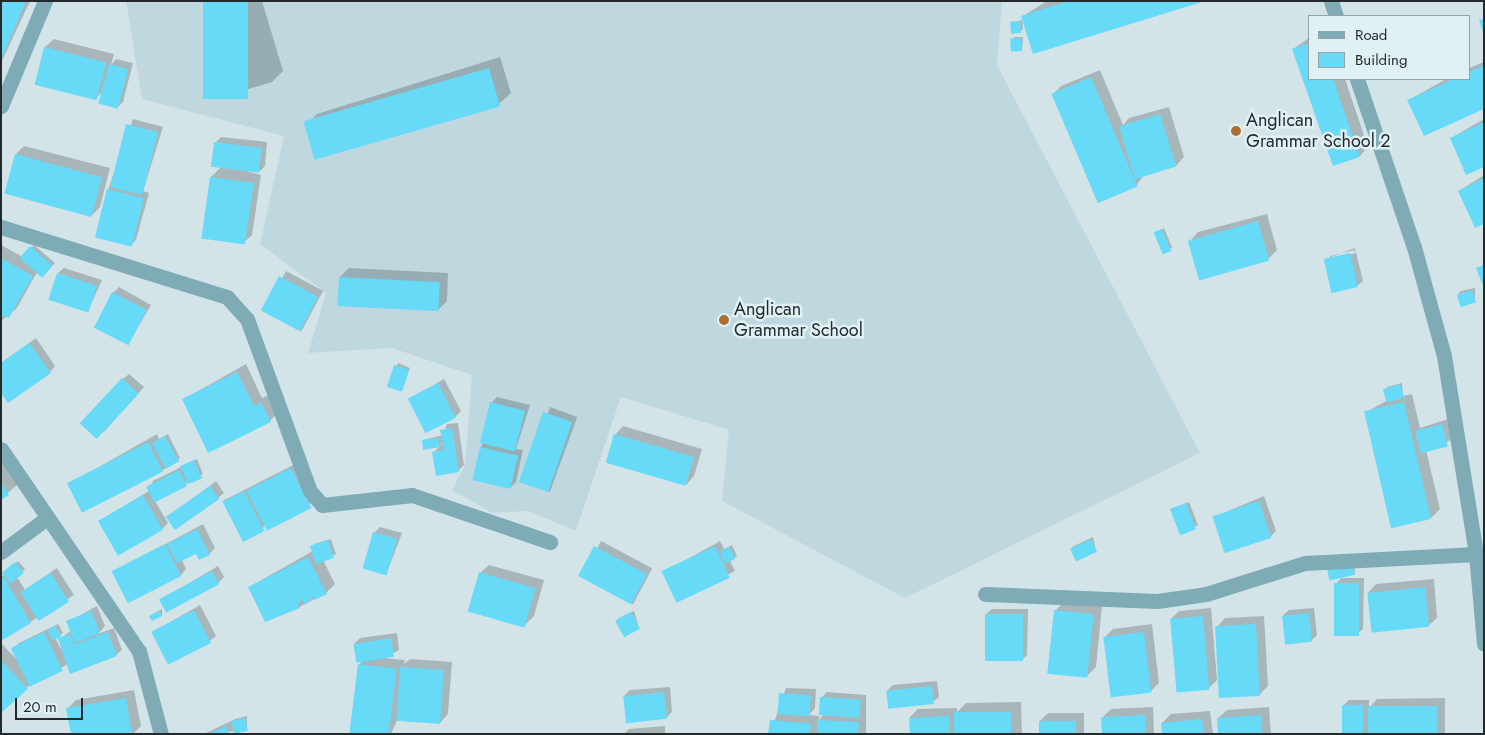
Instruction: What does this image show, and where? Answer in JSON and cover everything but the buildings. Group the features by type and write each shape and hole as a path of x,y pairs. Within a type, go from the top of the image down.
{"street":[{"path":"1,106 45,1"},
{"path":"1331,1 1336,15"},
{"path":"1357,80 1414,246 1444,356 1476,554 1484,644"},
{"path":"1,227 227,297 247,319 310,491 322,505 412,495 550,542"},
{"path":"1,449 140,651 161,734"},
{"path":"1,552 47,518"},
{"path":"985,594 1157,601 1206,594 1305,563 1476,554"}],"shaded area":[{"name":"Anglican Grammar School","path":"126,1 1002,1 997,65 1200,453 905,598 722,501 729,430 621,397 576,531 528,511 492,513 452,490 465,465 472,375 392,348 308,353 326,293 260,244 284,136 142,99"}],"place":[{"name":"Anglican Grammar School 2","path":"1236,131"},
{"name":"Anglican Grammar School","path":"724,320"}]}
